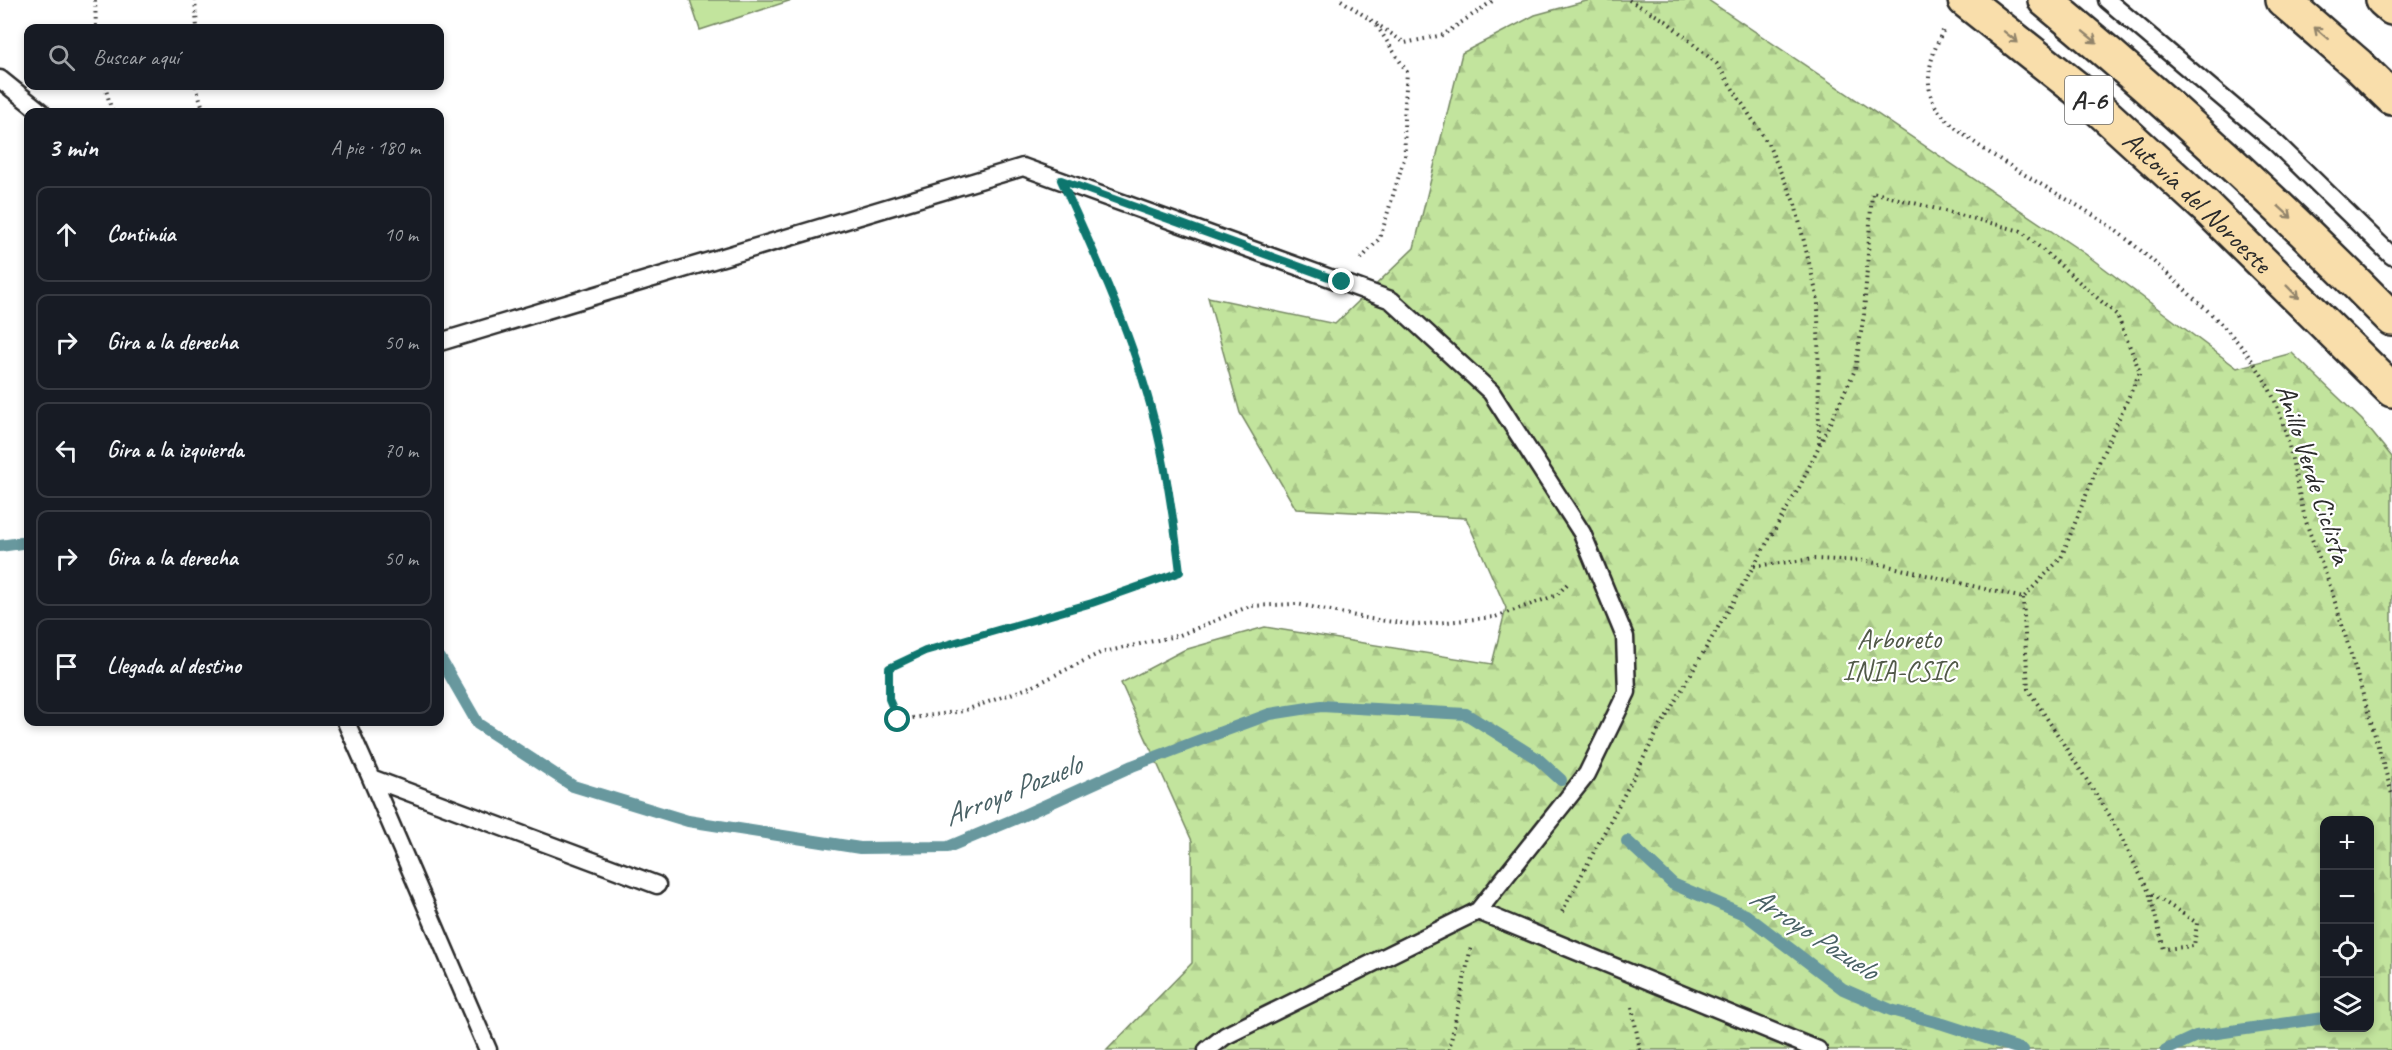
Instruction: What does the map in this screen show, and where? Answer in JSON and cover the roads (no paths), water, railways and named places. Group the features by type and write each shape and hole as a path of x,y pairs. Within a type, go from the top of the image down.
{"highway":[{"name":"Autovía del Noroeste","path":"2044,0 2101,47 2242,173 2291,218 2392,319"},
{"path":"2283,0 2358,65 2392,98"},
{"path":"2383,0 2392,8"},
{"name":"Autovía del Noroeste","path":"1956,13 2076,88 2206,207 2392,390"}],"lane":[{"path":"2107,0 2276,143 2392,256"},
{"path":"0,79 36,108"},
{"path":"444,341 1023,167 1391,300 1491,392 1582,533 1625,637 1627,692 1587,774 1478,911 1225,1036 1207,1050"},
{"path":"348,726 488,1050"},
{"path":"371,778 657,885"},
{"path":"1478,911 1818,1050"}],"waterway":[{"name":"Arroyo Pozuelo","path":"0,546 24,543"},
{"name":"Arroyo Pozuelo","path":"444,665 478,724 573,786 688,821 860,848 948,847 1132,766 1216,734 1270,714 1321,706 1466,714 1538,759 1561,780"},
{"name":"Arroyo Pozuelo","path":"1627,841 1673,884 1746,915 1843,989 1891,1010 2023,1050"},
{"name":"Arroyo Pozuelo","path":"2166,1050 2196,1036 2320,1019"}],"park label":[{"name":"Arboreto INIA-CSIC","path":"1899,654"}]}
